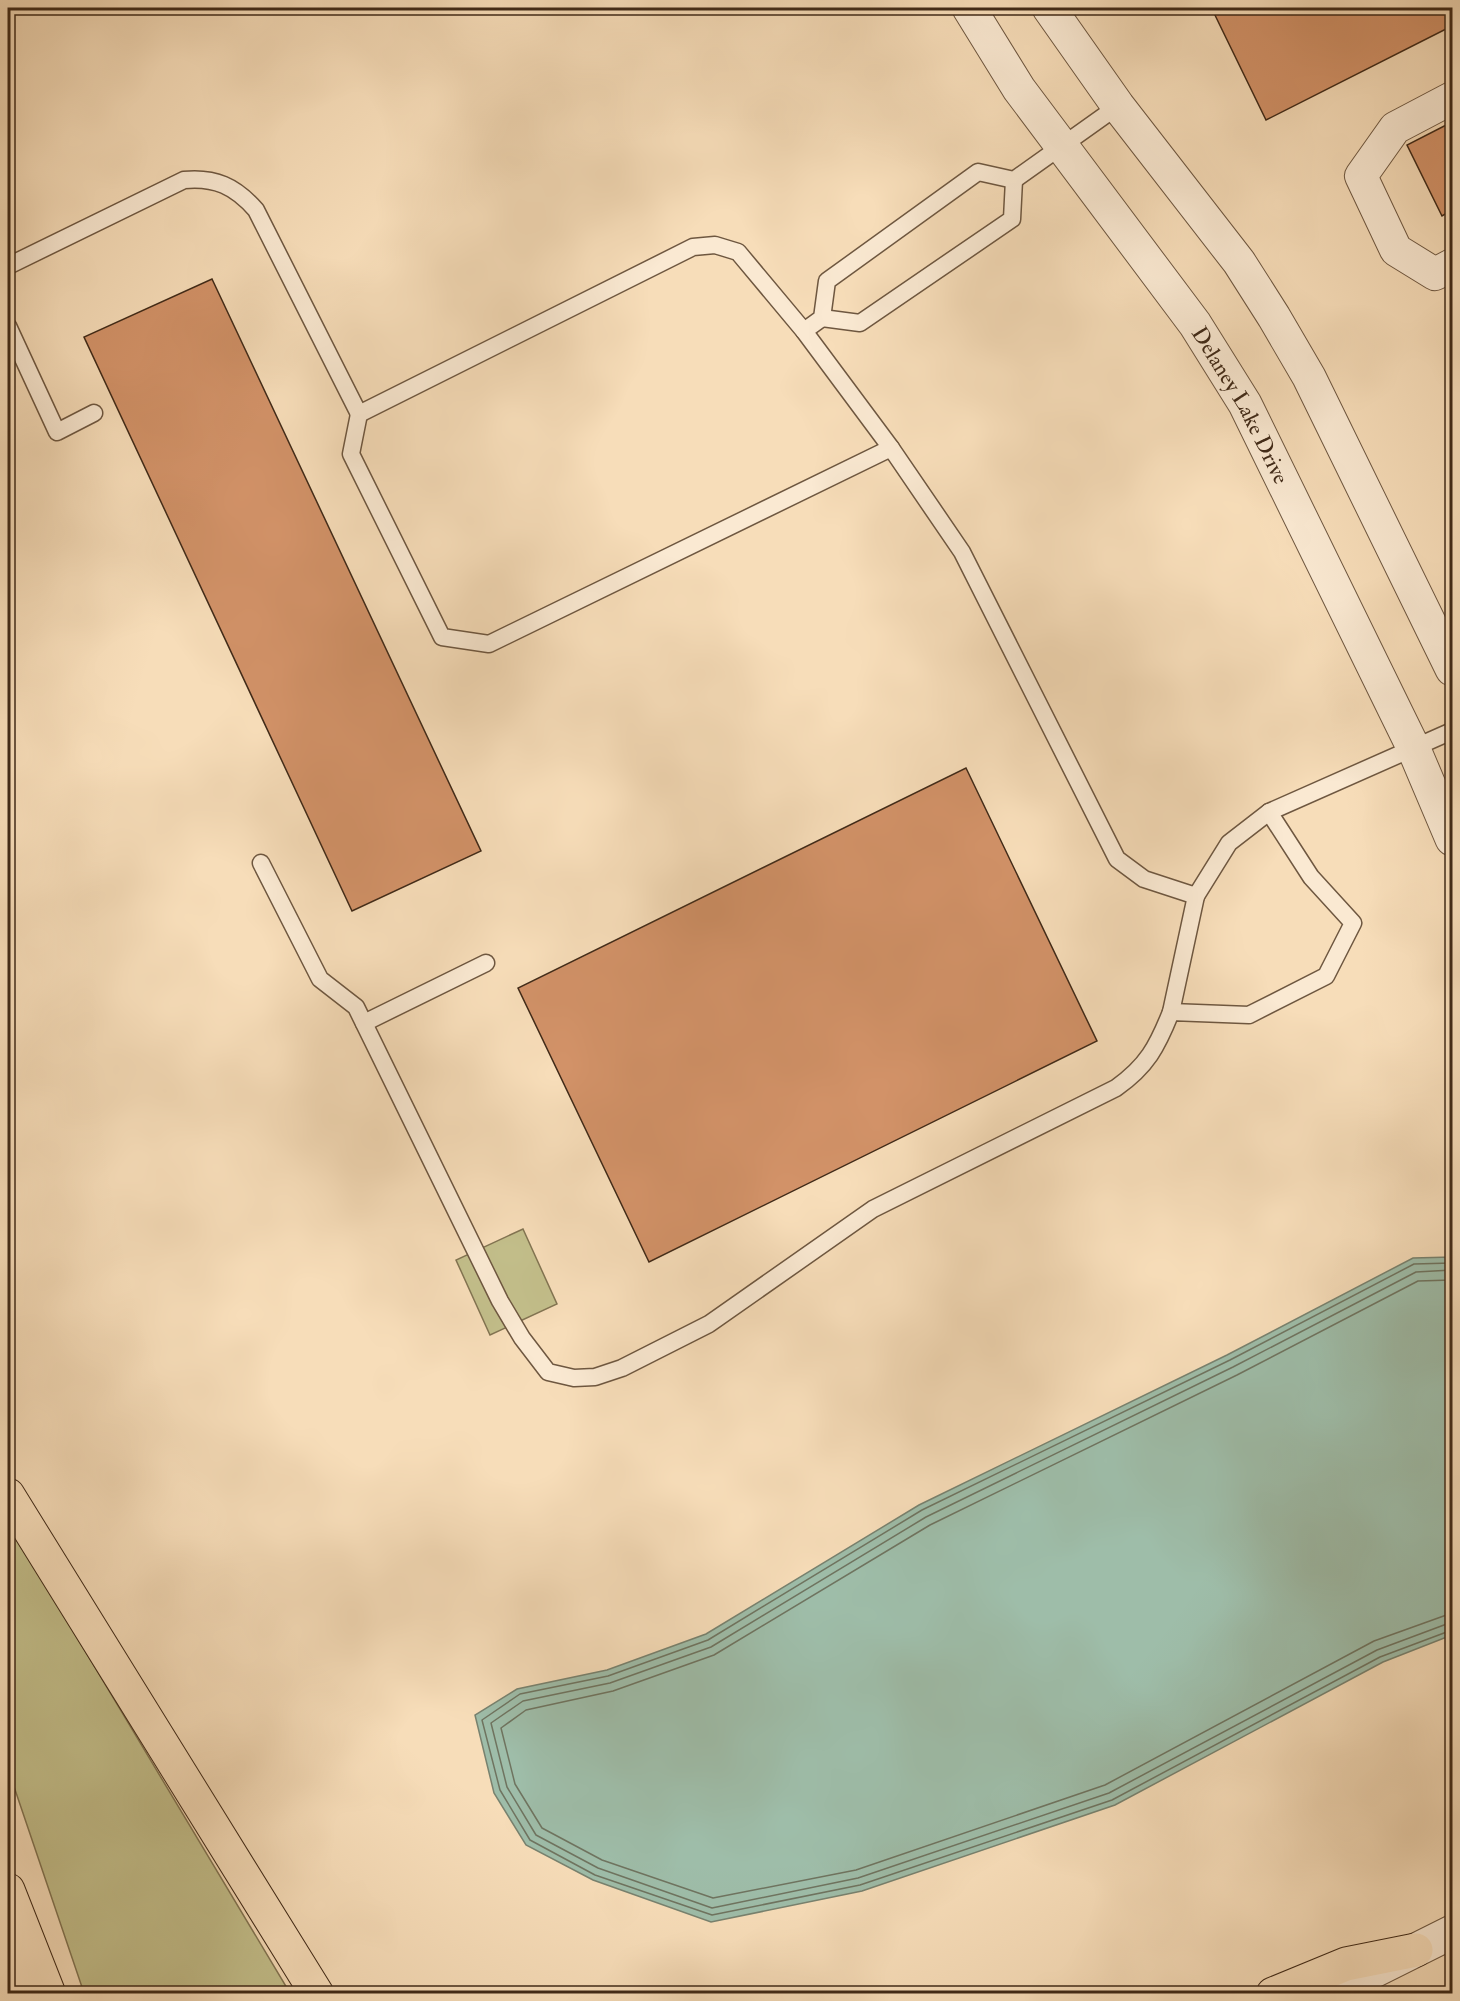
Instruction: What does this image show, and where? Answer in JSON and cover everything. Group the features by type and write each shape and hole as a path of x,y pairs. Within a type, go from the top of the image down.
{"highway":[{"path":"8,1496 292,1951 316,1994"},
{"path":"8,1890 49,1994"},
{"path":"1274,1994 1346,1964 1416,1950"},
{"path":"292,1951 333,1994"},
{"path":"8,1964 17,1994"}],"street":[{"name":"Delaney Lake Drive","path":"969,8 1019,89 1195,324 1245,404 1413,747 1452,839"},
{"path":"1048,8 1118,105 1239,262 1274,317 1309,377 1452,669"},
{"path":"1452,98 1395,128 1361,176 1396,250 1436,274 1452,266"},
{"path":"1328,1994 1452,1932"}],"lane":[{"path":"822,318 827,281 978,172 1014,180 1118,105"},
{"path":"8,266 184,180 205,178 222,183 242,194 256,210 358,414 351,454 442,637 489,644 891,448"},
{"path":"804,331 822,318 861,323 1012,219 1014,180"},
{"path":"358,414 693,247 715,245 738,252 804,331 891,448 962,552 1114,854 1144,879 1196,896"},
{"path":"8,326 57,432 94,413"},
{"path":"261,863 320,979 356,1007 500,1301 522,1338 548,1372 574,1378 595,1377 622,1368 709,1324 873,1209 1116,1088 1134,1075 1155,1050 1171,1012 1196,896 1212,866 1228,843 1269,812 1452,731"},
{"path":"1171,1012 1249,1016 1326,976 1353,923 1311,876 1269,812"},
{"path":"364,1023 486,963"}],"shaded area":[{"path":"523,1229 557,1304 490,1335 456,1260"},
{"path":"8,1522 290,1993 84,1993 8,1769"}],"water":[{"path":"1452,1257 1452,1635 1383,1662 1115,1805 862,1891 711,1922 593,1880 526,1845 494,1793 475,1715 517,1689 607,1670 706,1634 919,1505 1227,1355 1413,1258"}],"building":[{"path":"1452,8 1452,26 1266,120 1212,9"},
{"path":"1452,122 1452,210 1442,216 1407,145"},
{"path":"212,279 481,851 352,911 84,337"},
{"path":"966,768 1097,1041 649,1262 518,988"}]}
